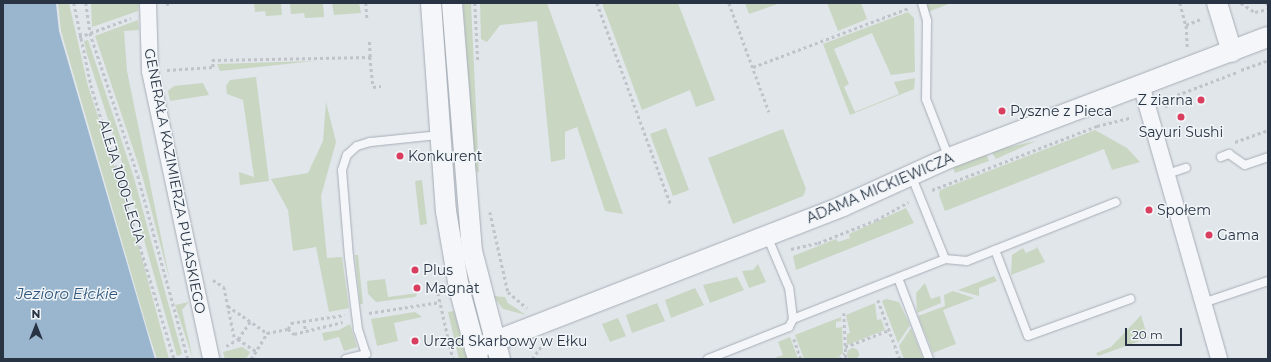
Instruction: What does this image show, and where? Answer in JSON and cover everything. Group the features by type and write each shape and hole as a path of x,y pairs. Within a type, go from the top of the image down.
{"street":[{"path":"431,3 440,135 452,254 476,354"},
{"path":"452,3 467,210 479,284 497,351"},
{"path":"1217,3 1232,52"},
{"name":"GENERAŁA KAZIMIERZA PUŁASKIEGO","path":"147,8 151,78 211,359"},
{"name":"ADAMA MICKIEWICZA","path":"476,354 497,351 950,158 1142,88 1268,37"},
{"path":"1142,88 1219,359"}],"lane":[{"path":"922,3 927,21 926,99 950,158"},
{"path":"346,359 366,354 356,315 342,170 347,155 357,146 370,142 440,135"},
{"path":"1221,157 1229,154 1245,165 1268,157"},
{"path":"1167,174 1186,168"},
{"path":"911,175 945,259"},
{"path":"793,319 945,259 967,261 1116,202"},
{"path":"708,359 789,328 793,319 789,288 767,236"},
{"path":"995,250 1028,336 1130,299"},
{"path":"898,278 929,359"},
{"path":"1203,303 1268,281"}],"path":[{"name":"ALEJA 1000-LECIA","path":"74,3 79,37 174,359"},
{"path":"86,3 90,33 138,176 188,359"},
{"path":"366,3 367,19"},
{"path":"475,3 478,67"},
{"path":"597,3 671,204"},
{"path":"728,3 770,112"},
{"path":"1180,3 1186,25"},
{"path":"1241,3 1255,12 1268,8 1267,3"},
{"path":"753,67 913,6"},
{"path":"79,37 147,8"},
{"path":"369,39 372,87 381,86"},
{"path":"163,70 213,67 212,60 370,58"},
{"path":"1164,108 1177,95 1268,60"},
{"path":"1232,143 1268,130"},
{"path":"490,208 508,292 520,306 536,308"},
{"path":"880,285 878,302 900,359"},
{"path":"438,292 454,359"},
{"path":"845,299 846,359"},
{"path":"356,315 440,302"},
{"path":"228,306 267,333 288,329"},
{"path":"288,329 291,323 334,315"},
{"path":"304,320 306,332"},
{"path":"250,322 237,340 256,351"},
{"path":"288,329 294,334 335,326"},
{"path":"789,328 801,359"},
{"path":"845,347 889,330"},
{"path":"251,359 267,333"},
{"path":"532,359 548,341"},
{"path":"839,359 845,354"}],"green space":[{"path":"58,3 69,3 88,86 131,218 169,359 157,359 147,328 61,31"},
{"path":"91,3 139,3 138,11 92,27"},
{"path":"254,3 281,3 282,15 266,16 265,11 255,12"},
{"path":"290,3 323,3 324,17 305,18 304,13 291,14"},
{"path":"332,3 359,3 361,13 334,15"},
{"path":"463,3 471,3 479,173 475,169"},
{"path":"480,3 547,3 623,214 605,211 577,127 565,132 565,159 551,162 537,21 500,25 487,42 481,39"},
{"path":"602,3 678,3 715,100 696,107 690,90 642,110"},
{"path":"745,3 780,3 749,14"},
{"path":"827,3 861,3 867,19 838,31"},
{"path":"927,3 951,3 928,12"},
{"path":"908,12 914,18 915,72 891,75 872,33 834,49 849,84 844,87 855,112 899,94 894,82 915,78 914,89 850,115 823,44"},
{"path":"138,20 139,30 124,31 127,71 170,281 142,175 95,36"},
{"path":"88,40 134,178 182,354 177,356 124,169 86,51 84,41"},
{"path":"314,61 220,71 217,64"},
{"path":"256,77 269,181 240,185 239,172 254,177 243,100 227,94 226,86 230,80"},
{"path":"203,83 209,95 170,101 168,91 174,86"},
{"path":"326,102 336,142 321,196 327,258 342,257 349,308 329,312 316,247 293,251 288,210 271,179 308,173 323,141"},
{"path":"666,128 689,190 673,196 650,134"},
{"path":"783,129 806,189 803,196 733,224 708,158"},
{"path":"1095,130 1127,148 1140,162 1112,170 1104,149 945,211 939,195 940,190"},
{"path":"1036,141 996,159 992,153 1000,149"},
{"path":"986,154 989,161 955,173 953,167"},
{"path":"422,180 427,224 420,225 415,181"},
{"path":"906,208 914,223 796,270 793,256 836,239 838,242 850,238 849,234"},
{"path":"1035,243 1045,262 1011,275 1012,255 1023,248 1026,253 1037,248"},
{"path":"355,255 358,255 363,304 360,304"},
{"path":"758,264 766,282 749,288 742,271 753,270"},
{"path":"994,276 997,281 979,288 979,296 958,290"},
{"path":"737,277 744,290 710,303 703,285"},
{"path":"385,279 388,297 418,293 415,297 376,302 368,294 367,281"},
{"path":"925,283 931,299 940,296 941,303 917,313 916,293"},
{"path":"695,288 704,305 671,318 665,300"},
{"path":"953,291 974,298 943,310 956,344 933,353 918,316 945,306 944,295"},
{"path":"493,296 505,297 508,303 526,315 503,309"},
{"path":"886,299 899,302 910,325 898,343 882,301"},
{"path":"189,302 182,310 193,359 175,305"},
{"path":"657,303 665,321 632,333 626,315"},
{"path":"875,303 877,320 881,319 885,330 847,345 847,334 850,333 846,315"},
{"path":"454,311 467,359 459,359 448,312"},
{"path":"415,312 422,317 394,323 398,341 377,346 371,319"},
{"path":"1141,315 1148,338 1098,356 1096,353 1111,347"},
{"path":"841,317 841,321 836,322 836,328 842,327 843,353 836,359 804,359 795,335"},
{"path":"618,318 626,336 610,342 602,324"},
{"path":"350,324 357,347 344,351 339,337 324,341 322,333 339,330"},
{"path":"911,328 923,359 904,359 899,346"},
{"path":"790,337 798,359 772,359 783,355 778,342"},
{"path":"242,347 250,352 246,359 225,359 223,352"},
{"path":"851,348 855,348 859,354 855,360 851,360 847,356 847,352"}],"water":[{"name":"Jezioro Ełckie","path":"3,3 56,3 59,31 155,359 3,359"}],"place":[{"name":"Z ziarna","path":"1201,100"},
{"name":"Pyszne z Pieca","path":"1002,111"},
{"name":"Sayuri Sushi","path":"1181,117"},
{"name":"Konkurent","path":"400,156"},
{"name":"Społem","path":"1149,210"},
{"name":"Gama","path":"1209,235"},
{"name":"Plus","path":"415,270"},
{"name":"Magnat","path":"417,288"},
{"name":"Urząd Skarbowy w Ełku","path":"415,341"}]}
